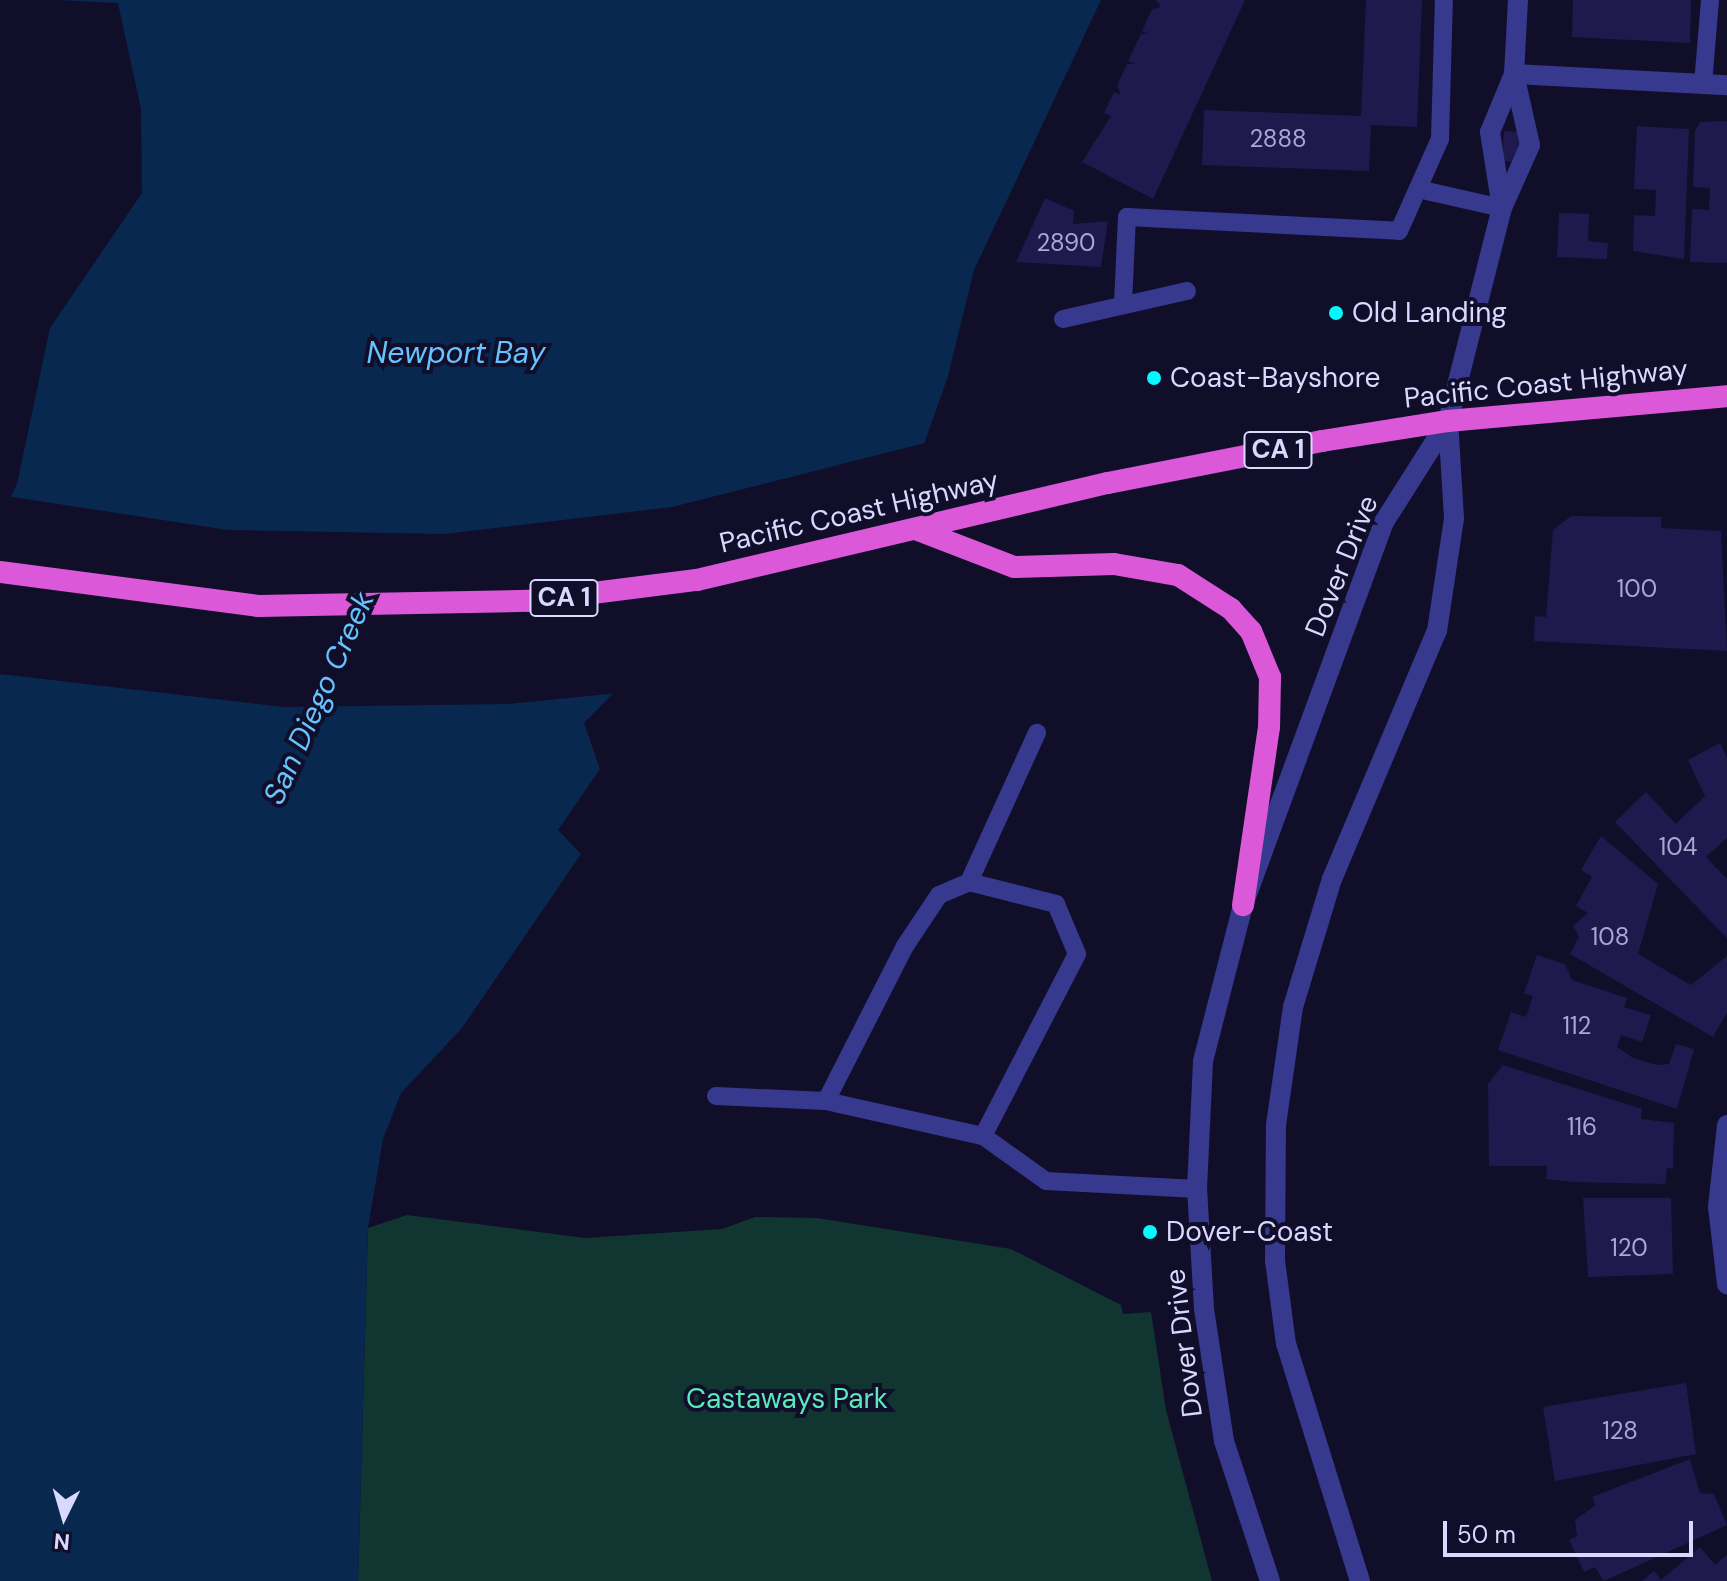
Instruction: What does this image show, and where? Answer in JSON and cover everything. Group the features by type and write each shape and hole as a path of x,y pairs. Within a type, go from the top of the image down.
{"highway":[{"name":"Pacific Coast Highway","path":"0,572 204,602 446,608 697,580 1108,483 1448,421 1727,396"},
{"path":"918,530 1014,567 1114,564 1178,575 1231,609 1251,631 1270,677 1269,727 1243,905"}],"street":[{"path":"1360,1581 1286,1344 1275,1261 1276,1125 1293,1007 1332,879 1437,631 1454,518 1448,421 1502,208 1530,145 1514,74 1518,0"},
{"path":"1514,74 1727,85"},
{"path":"1502,208 1490,132 1514,74"},
{"name":"Dover Drive","path":"1270,1581 1224,1441 1197,1189 1203,1061 1243,905 1384,522 1448,421"},
{"path":"1727,1125 1718,1207 1727,1284"}],"lane":[{"path":"1123,304 1127,217 1399,231 1440,139 1444,0"},
{"path":"1703,84 1710,0"},
{"path":"1418,189 1502,208"},
{"path":"1063,319 1187,291"},
{"path":"969,882 1037,733"},
{"path":"826,1101 905,946 939,895 969,882 1056,904 1077,954 983,1136"},
{"path":"716,1096 826,1101 983,1136 1046,1181 1197,1189"}],"green space":[{"name":"Castaways Park","path":"407,1215 585,1238 722,1229 755,1217 817,1218 1011,1249 1121,1305 1123,1314 1151,1312 1166,1410 1212,1581 358,1581 368,1228"}],"water":[{"name":"Newport Bay","path":"57,0 1101,0 974,270 948,376 916,467 817,487 584,723 600,769 558,830 581,854 462,1028 401,1093 383,1139 368,1228 358,1581 0,1581 0,518 17,484 50,328 142,193 141,109 118,3"}],"pier":[{"path":"929,442 917,471 819,491 619,693 507,704 283,707 0,674 0,509 6,496 228,530 445,534 672,507"}],"building":[{"path":"1156,0 1245,0 1153,199 1082,162 1111,116 1104,113 1114,92 1121,95 1117,86 1127,64 1135,64 1128,61 1141,34 1149,34 1142,31 1152,9 1161,7"},
{"path":"1366,0 1422,0 1417,127 1371,125 1369,171 1202,165 1204,110 1361,116"},
{"path":"1573,0 1691,0 1690,43 1572,37"},
{"path":"1727,121 1727,263 1690,262 1692,209 1709,210 1710,188 1693,187 1695,131 1700,122"},
{"path":"1637,126 1689,129 1684,259 1633,251 1634,215 1655,216 1656,190 1634,189"},
{"path":"1504,131 1521,132 1519,162 1502,161"},
{"path":"1045,198 1074,211 1073,224 1108,221 1101,267 1016,262"},
{"path":"1559,213 1589,214 1588,241 1608,243 1607,259 1557,257"},
{"path":"1571,516 1662,517 1661,528 1721,531 1727,651 1534,641 1535,616 1546,617 1553,530"},
{"path":"1720,743 1727,758 1727,838 1706,857 1727,879 1727,938 1615,822 1646,792 1676,824 1705,796 1688,760"},
{"path":"1601,836 1658,884 1638,954 1691,985 1727,956 1727,1013 1713,1037 1570,954 1579,937 1573,926 1588,913 1576,906 1592,877 1581,870"},
{"path":"1537,955 1565,964 1572,980 1627,998 1624,1007 1651,1015 1642,1042 1621,1035 1617,1047 1633,1058 1657,1065 1669,1064 1676,1044 1694,1049 1677,1109 1498,1050 1511,1012 1526,1017 1533,996 1524,993"},
{"path":"1503,1065 1642,1109 1641,1119 1674,1123 1673,1169 1667,1168 1665,1184 1575,1182 1546,1179 1547,1166 1489,1166 1488,1084"},
{"path":"1583,1198 1671,1198 1673,1274 1588,1277"},
{"path":"1686,1383 1696,1454 1555,1481 1543,1407"},
{"path":"1690,1459 1700,1493 1714,1494 1727,1525 1604,1581 1595,1567 1584,1572 1569,1540 1577,1536 1575,1520 1596,1505 1592,1497"},
{"path":"1700,1547 1715,1565 1727,1555 1727,1581 1642,1581 1654,1571 1661,1580"}],"place":[{"name":"Old Landing","path":"1336,313"},
{"name":"Coast-Bayshore","path":"1154,378"},
{"name":"Dover-Coast","path":"1150,1232"}],"water label":[{"name":"San Diego Creek","path":"319,698"}]}
